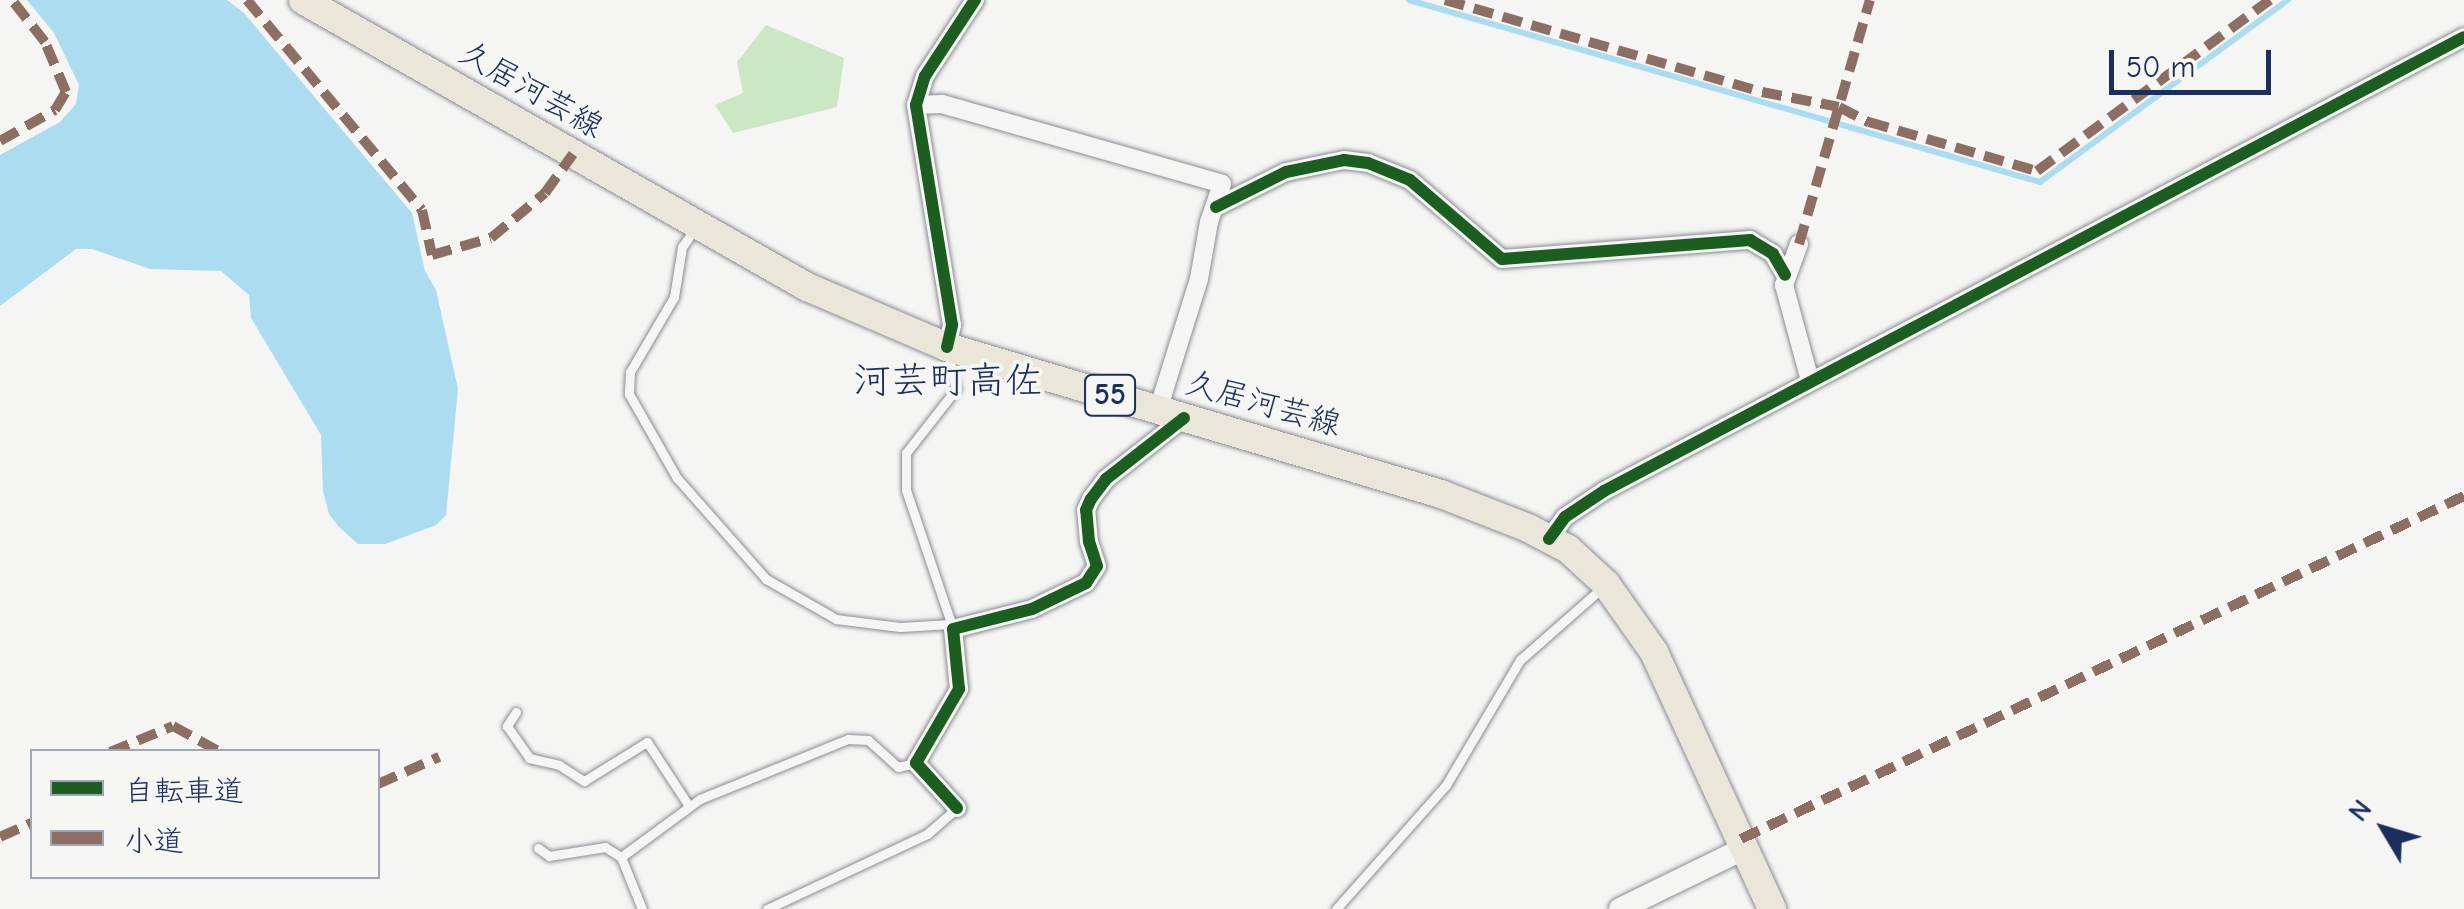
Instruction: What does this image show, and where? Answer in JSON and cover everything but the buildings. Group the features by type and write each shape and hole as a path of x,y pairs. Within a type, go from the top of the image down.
{"main road":[{"name":"久居河芸線","path":"303,0 334,7 806,288 947,348 1441,494 1568,549 1606,584 1654,652 1772,909"}],"street":[{"path":"947,348 952,325 916,126 916,105 925,76 975,0"},
{"path":"1549,539 1564,516 1604,490 2464,37"},
{"path":"916,105 942,104 1222,184 1171,414 1106,479 1086,510 1097,566 1086,583 1032,610 952,626 959,689 916,763 957,808"},
{"path":"1216,207 1286,172 1344,160 1368,162 1410,180 1502,260 1750,240 1772,254 1785,275"},
{"path":"1799,244 1784,284 1810,381"},
{"path":"1620,909 1745,848"}],"lane":[{"path":"698,225 682,247 674,297 630,372 629,394 677,478 766,578 831,616 900,627 952,626 906,490 906,453 956,389 947,348"},
{"path":"1336,909 1446,785 1520,660 1606,584"},
{"path":"516,712 507,726 529,758 559,765 584,781 648,742 689,806"},
{"path":"621,856 689,806 848,739 868,740 898,768 916,763"},
{"path":"767,909 926,834 957,808"},
{"path":"538,848 548,856 599,846 621,856 642,909"}],"green space":[{"path":"766,25 844,58 837,107 733,133 715,105 743,93 737,62"}],"water":[{"path":"27,0 227,0 244,13 412,213 425,271 436,290 458,389 446,515 436,525 385,544 358,544 339,527 329,514 323,491 321,435 251,318 249,295 221,271 150,269 92,249 76,249 0,306 0,155 60,122 76,104 79,85 54,33"}],"waterway":[{"path":"1409,0 2040,182 2288,0"}],"marked path":[{"path":"0,141 55,110 66,92 45,42 12,0"},
{"path":"247,0 422,210 432,255 491,238 545,193 573,154"},
{"path":"1445,0 1762,92 1839,107 1869,122 2037,171 2270,0"},
{"path":"1799,244 1870,0"},
{"path":"1741,839 2464,496"},
{"path":"117,749 173,726 215,749"},
{"path":"380,783 439,757"},
{"path":"0,837 30,824"}],"cycle path":[{"path":"947,347 952,325 916,105 925,76 975,0"},
{"path":"1549,539 1565,517 1604,491 2464,37"},
{"path":"1216,207 1286,172 1344,160 1368,163 1410,180 1502,259 1750,240 1773,254 1785,275"},
{"path":"957,808 916,763 959,689 953,629 1032,609 1086,583 1097,566 1089,542 1086,510 1091,499 1106,479 1184,418"}],"district":[{"name":"河芸町高佐","path":"948,382"}]}
